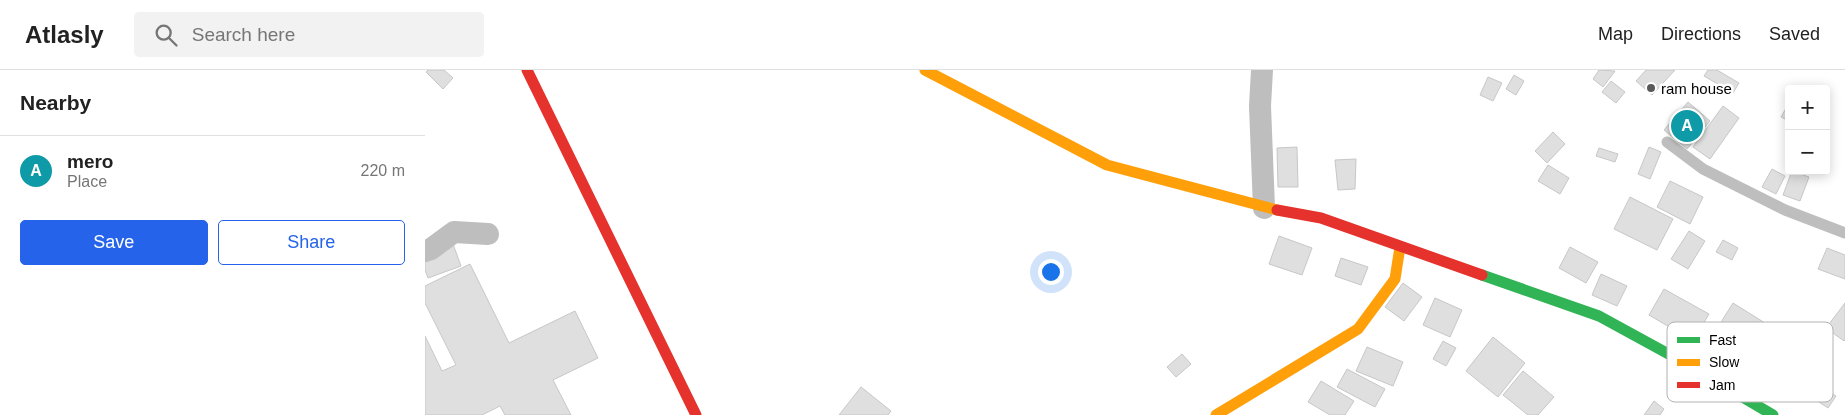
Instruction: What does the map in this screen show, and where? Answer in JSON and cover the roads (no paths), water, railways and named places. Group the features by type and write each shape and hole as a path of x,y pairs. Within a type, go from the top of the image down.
{"street":[{"path":"527,70 696,415"},
{"path":"925,70 1107,165 1264,208 1321,218 1599,316 1667,353"},
{"path":"1262,70 1261,106 1264,208"},
{"path":"425,251 431,249 454,232 488,234"},
{"path":"1216,415 1359,329 1395,279 1401,247"},
{"path":"1751,402 1773,415"}],"lane":[{"path":"1667,142 1703,169 1785,210 1845,233"}],"place":[{"name":"ram house","path":"1651,88"},
{"name":"mero","path":"1687,126"}]}
